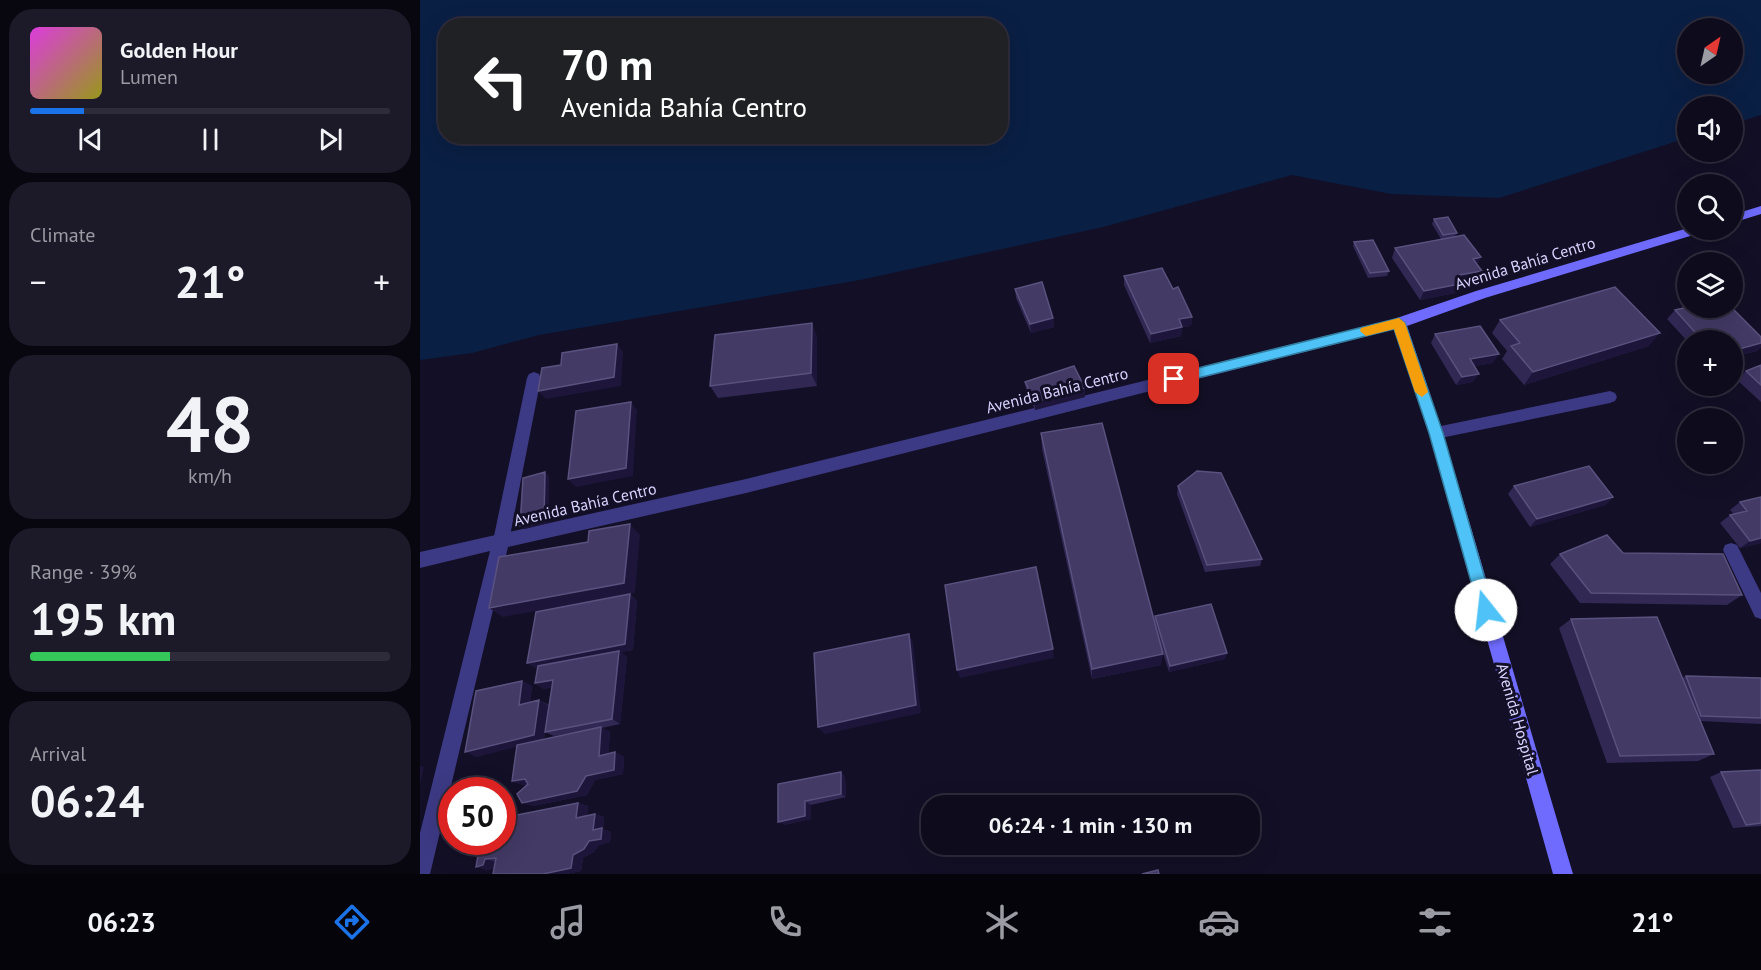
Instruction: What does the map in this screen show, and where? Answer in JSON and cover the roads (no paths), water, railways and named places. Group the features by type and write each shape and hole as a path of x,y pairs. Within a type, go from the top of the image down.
{"main road":[{"path":"1743,216 1761,210"},
{"name":"Avenida Bahía Centro","path":"1399,323 1480,294 1677,236"},
{"name":"Avenida Hospital","path":"1399,323 1436,433 1563,874"}],"street":[{"name":"Avenida Bahía Centro","path":"420,560 746,486 1399,323"},
{"path":"420,874 501,541 534,378"},
{"path":"1436,433 1610,397"},
{"path":"1731,550 1761,611"}],"water":[{"path":"420,0 1761,0 1761,115 1743,121 1743,96 1677,96 1677,141 1499,198 1391,194 1292,175 1103,227 860,280 539,335 472,353 420,360"}]}
